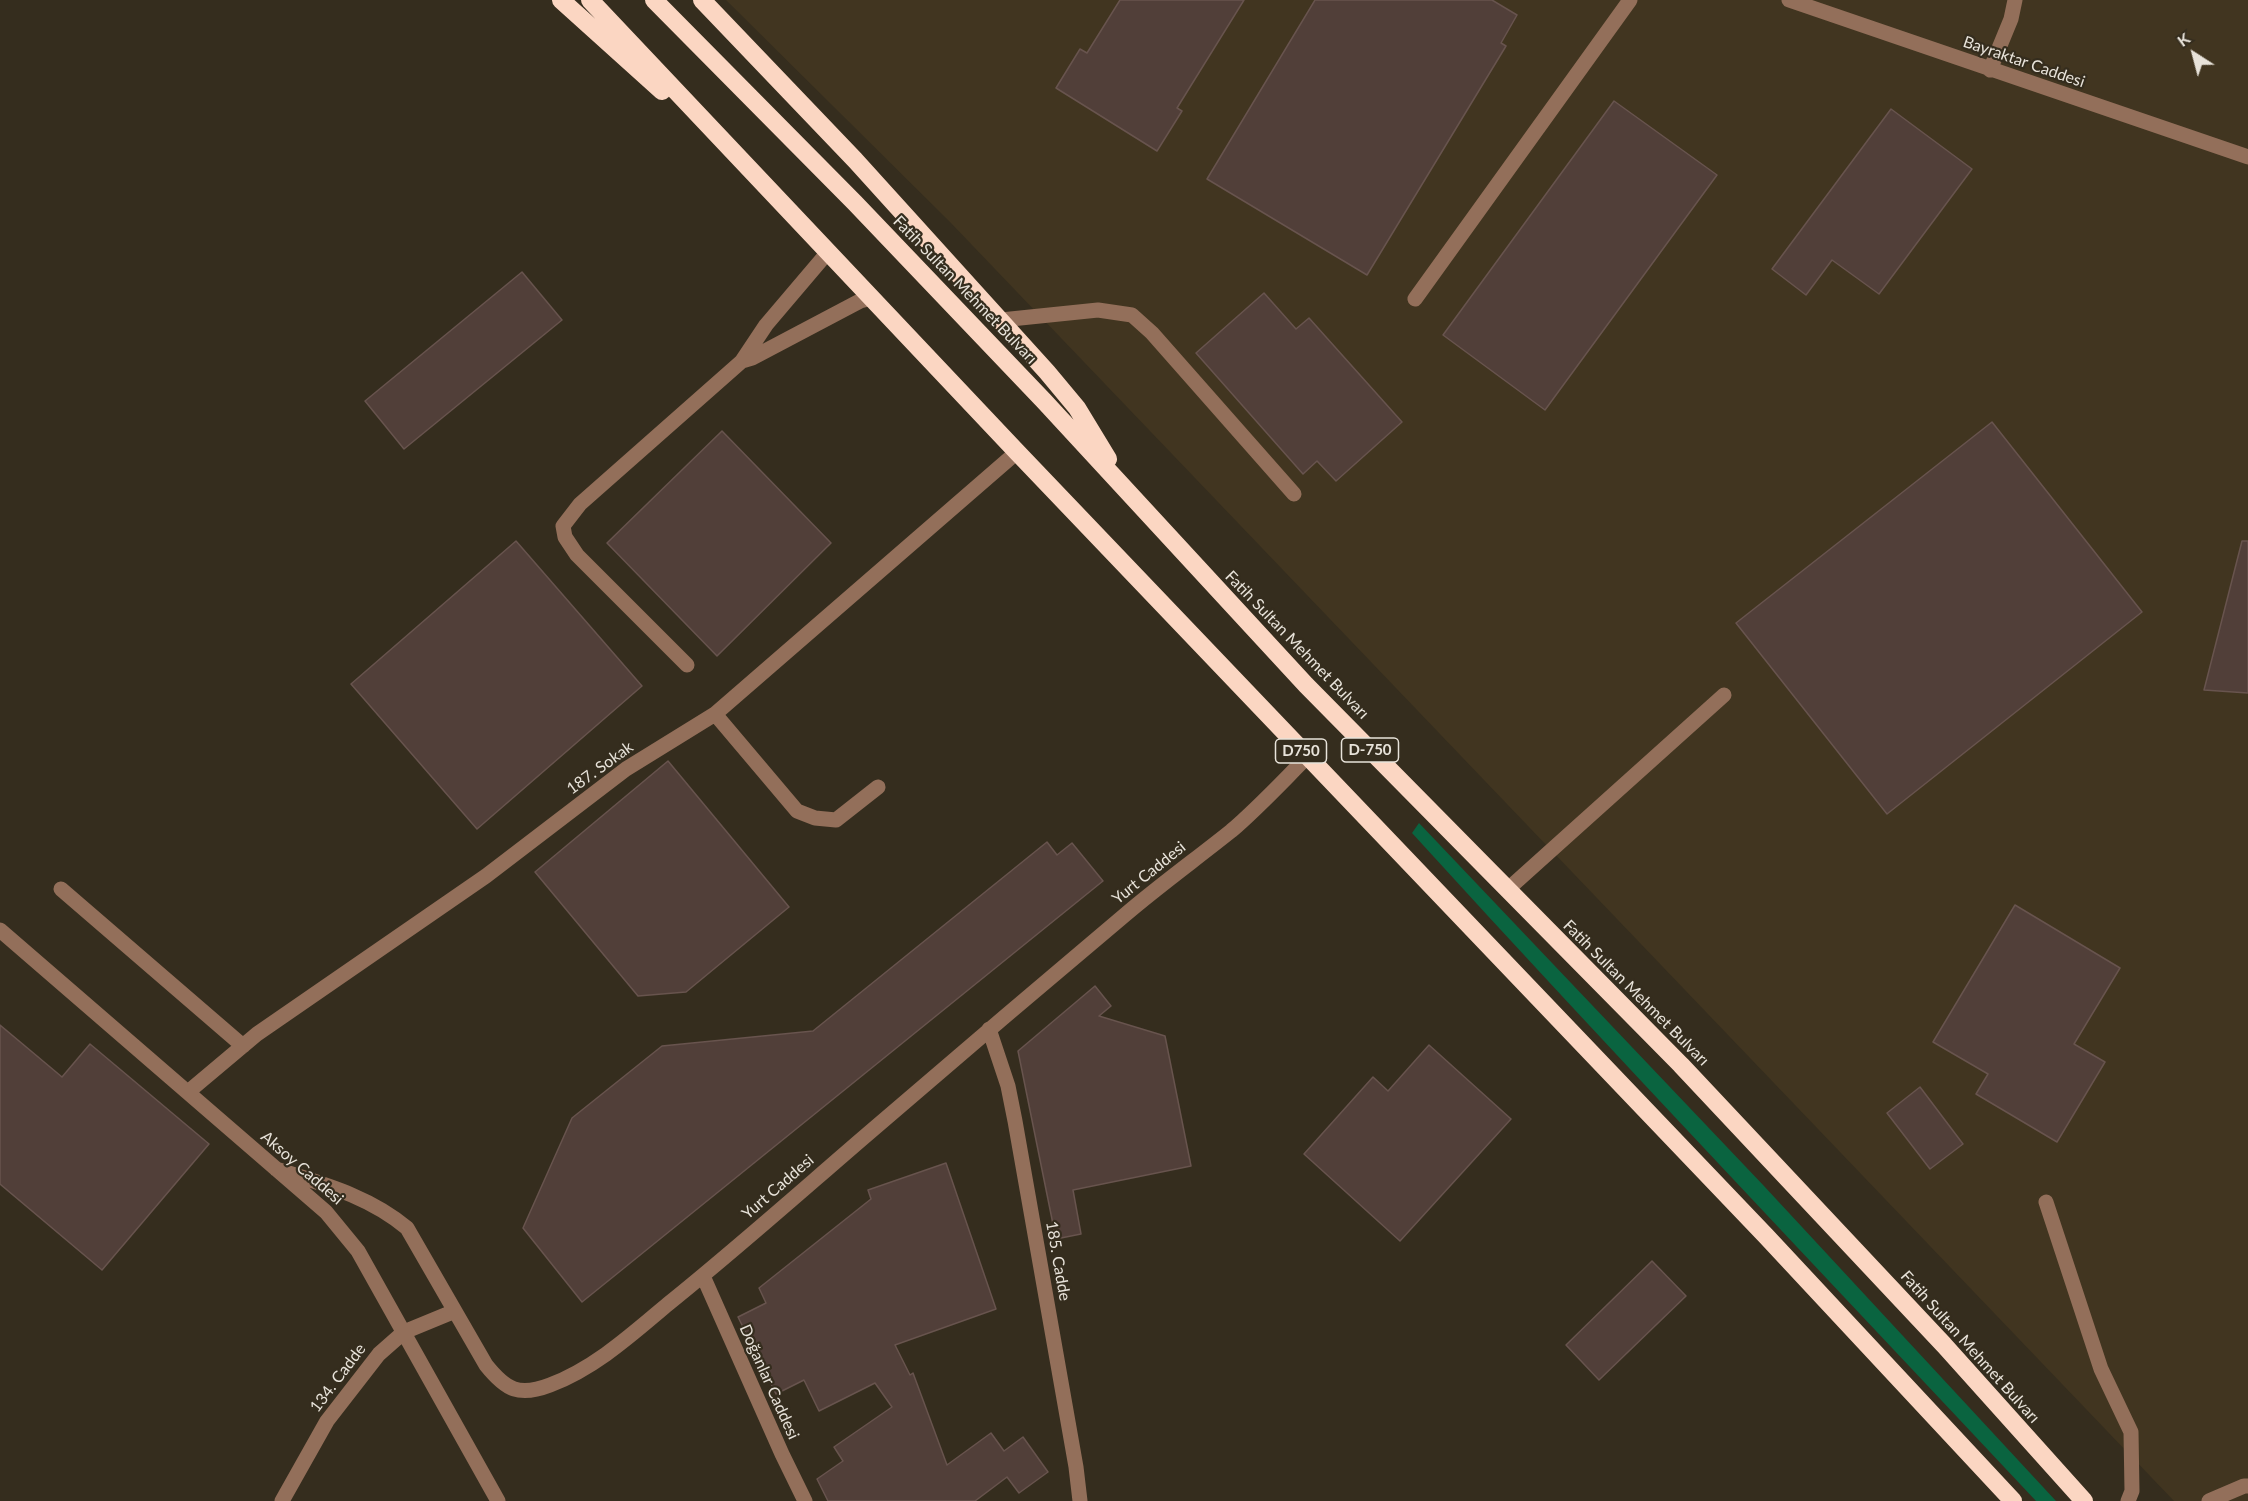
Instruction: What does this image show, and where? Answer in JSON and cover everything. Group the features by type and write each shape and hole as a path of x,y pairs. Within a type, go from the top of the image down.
{"highway":[{"path":"561,0 765,183"},
{"name":"D750","path":"590,0 1307,757 1766,1236 2013,1501"},
{"name":"Fatih Sultan Mehmet Bulvarı","path":"654,0 855,203 1127,491 1306,685 1681,1065 1944,1345 2084,1501"},
{"path":"702,0 855,160 1001,320 1077,408 1127,491"}],"street":[{"path":"1414,299 1630,0"},
{"name":"Bayraktar Caddesi","path":"1789,0 2248,157"},
{"path":"1990,70 2011,19 2015,0"},
{"path":"687,664 577,555 565,537 563,526 580,504 742,361 766,325 828,252"},
{"path":"742,361 752,358 860,301 872,298"},
{"path":"1001,320 1098,310 1132,315 1152,333 1294,494"},
{"name":"187. Sokak","path":"188,1092 257,1034 486,876 626,769 714,714 1017,452"},
{"path":"1507,890 1724,694"},
{"path":"714,714 797,812 815,818 836,820 878,788"},
{"name":"Yurt Caddesi","path":"276,1169 373,1203 407,1228 486,1365 499,1381 511,1389 533,1390 574,1374 606,1355 703,1276 989,1029 1153,891 1231,830 1264,801 1307,757"},
{"path":"61,889 243,1046"},
{"name":"Aksoy Caddesi","path":"0,930 326,1212 343,1230 358,1251 498,1501"},
{"name":"185. Cadde","path":"989,1029 1008,1086 1015,1121 1080,1501"},
{"path":"2046,1202 2101,1369 2131,1432 2131,1500"},
{"name":"Doğanlar Caddesi","path":"703,1276 782,1454 806,1501"},
{"name":"134. Cadde","path":"282,1501 327,1420 379,1354 404,1332 455,1311"},
{"path":"2209,1501 2244,1485 2248,1486"}],"shaded area":[{"path":"726,0 2248,0 2248,1501 2174,1501 950,222"}],"green space":[{"path":"1419,823 1764,1186 2056,1501 2036,1501 1722,1168 1412,833"}],"building":[{"path":"1120,0 1244,0 1177,108 1182,111 1157,151 1056,88 1080,49 1087,53"},
{"path":"1315,0 1492,0 1517,15 1501,43 1506,46 1367,275 1207,179"},
{"path":"1614,101 1717,175 1545,410 1443,335"},
{"path":"1891,109 1972,169 1879,294 1832,260 1806,295 1772,269"},
{"path":"522,272 562,320 404,449 365,401"},
{"path":"1264,293 1296,329 1309,318 1402,422 1336,481 1317,461 1303,474 1196,353"},
{"path":"1992,422 2142,612 1887,814 1736,623"},
{"path":"722,431 831,543 717,656 607,543"},
{"path":"516,541 642,686 477,829 351,684"},
{"path":"2242,541 2248,541 2248,693 2204,690"},
{"path":"668,761 789,907 686,992 638,996 535,872"},
{"path":"1047,842 1057,855 1072,843 1103,881 582,1302 523,1228 572,1118 662,1046 813,1031"},
{"path":"2015,905 2120,968 2074,1044 2105,1062 2057,1142 1976,1094 1988,1074 1933,1042"},
{"path":"1095,986 1111,1006 1099,1016 1165,1036 1191,1166 1073,1190 1081,1234 1056,1239 1018,1051"},
{"path":"0,1025 62,1077 90,1044 209,1144 102,1270 0,1184"},
{"path":"1429,1045 1511,1119 1400,1241 1304,1154 1373,1077 1388,1091"},
{"path":"1920,1087 1963,1144 1930,1169 1887,1113"},
{"path":"946,1163 996,1309 895,1345 910,1375 913,1373 947,1465 991,1433 1004,1451 1023,1437 1048,1472 1019,1493 1007,1477 975,1501 828,1501 817,1479 843,1461 834,1447 892,1407 875,1383 819,1411 804,1380 776,1394 738,1317 766,1303 759,1288 871,1199 868,1190"},
{"path":"1652,1261 1686,1296 1599,1380 1566,1345"}]}
